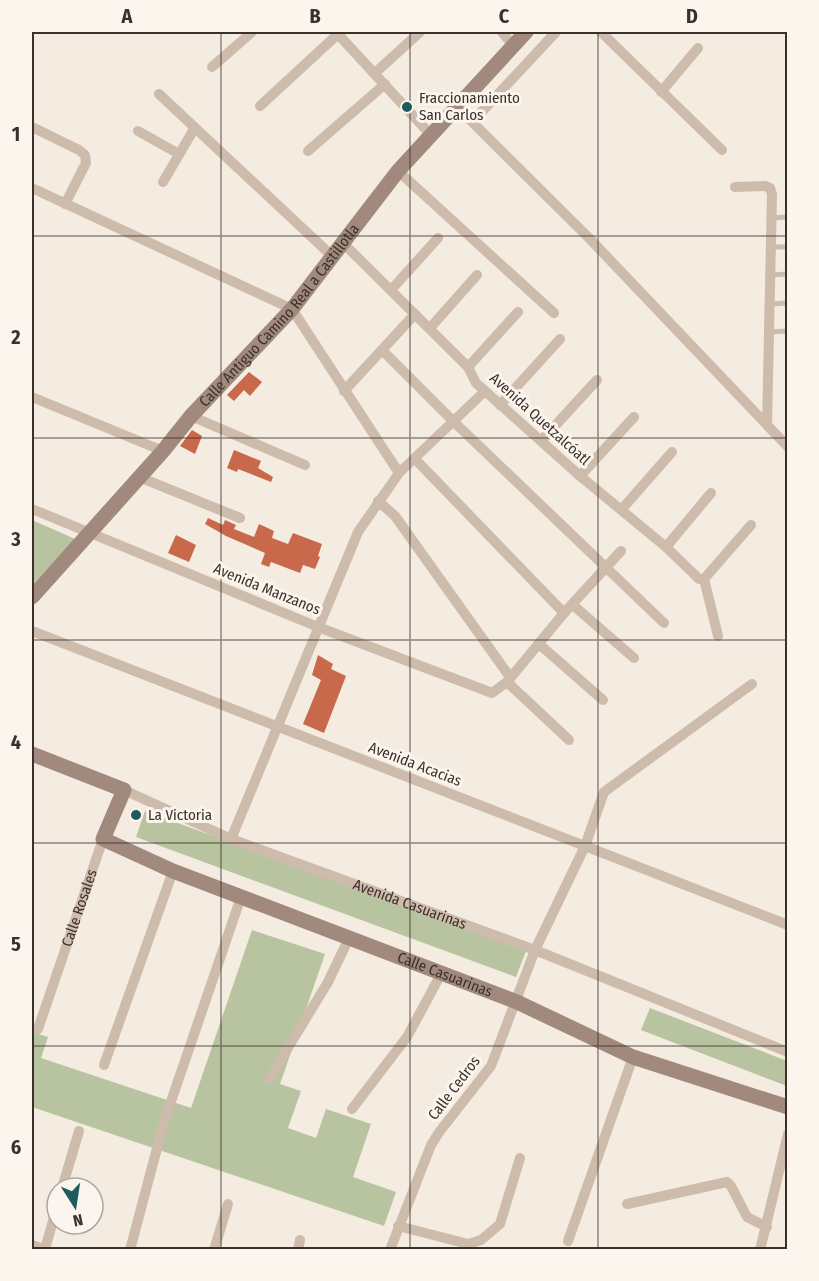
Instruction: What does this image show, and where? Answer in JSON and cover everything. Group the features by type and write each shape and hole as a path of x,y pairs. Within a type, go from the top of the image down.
{"street":[{"path":"212,67 252,32"},
{"path":"375,73 420,32"},
{"path":"502,32 513,46"},
{"name":"Calle Antiguo Camino Real a Castillotla","path":"32,597 140,477 191,416 292,309 398,171 526,32"},
{"path":"473,121 556,32"},
{"path":"601,32 722,150"},
{"path":"610,40 618,32"},
{"path":"260,106 337,33 430,134"},
{"path":"661,92 698,48"},
{"path":"308,150 385,84"},
{"path":"159,94 332,256"},
{"path":"457,107 579,229 788,447"},
{"path":"32,127 85,155 86,163 65,204"},
{"path":"163,182 194,129"},
{"path":"138,131 179,154"},
{"path":"398,171 554,313"},
{"path":"735,187 765,186 770,188 767,425"},
{"path":"32,188 292,309 399,472"},
{"path":"391,290 438,238"},
{"name":"Avenida Quetzalcóatl","path":"342,242 468,367 476,383 580,476 666,547 699,579 704,579"},
{"path":"430,328 477,275"},
{"path":"468,367 518,312"},
{"path":"344,391 415,314"},
{"path":"500,405 561,339"},
{"path":"382,350 664,623"},
{"path":"541,441 597,380"},
{"path":"231,838 358,532 399,472 485,391"},
{"path":"32,397 163,450"},
{"path":"191,416 305,465"},
{"path":"580,476 634,417"},
{"path":"622,509 672,452"},
{"path":"415,459 564,613"},
{"path":"140,477 240,518"},
{"path":"666,547 711,493"},
{"path":"378,501 395,516 509,680 569,741"},
{"name":"Avenida Manzanos","path":"32,509 318,627 492,693 509,680"},
{"path":"718,636 704,579 751,525"},
{"path":"509,680 564,613 621,550"},
{"path":"573,605 634,658"},
{"name":"Avenida Acacias","path":"32,631 788,925"},
{"path":"539,644 603,700"},
{"name":"Calle Cedros","path":"390,1250 432,1145 440,1131 491,1066 535,951 585,846 604,792 752,684"},
{"name":"Avenida Casuarinas","path":"32,754 124,790 231,838 535,951 788,1052"},
{"name":"Calle Rosales","path":"38,1029 102,839 124,790"},
{"name":"Calle Casuarinas","path":"102,839 173,871 517,1002 633,1057 788,1107"},
{"path":"104,1065 173,871"},
{"path":"130,1250 164,1122 241,897"},
{"path":"269,1079 328,982 349,938"},
{"path":"352,1109 406,1037 441,974"},
{"path":"568,1241 633,1057"},
{"path":"66,1176 79,1131"},
{"path":"760,1250 788,1134"},
{"path":"398,1226 468,1244 481,1240 500,1224 520,1158"},
{"path":"627,1204 727,1182 747,1217 767,1227"},
{"path":"214,1250 228,1204"},
{"path":"32,1245 46,1249"}],"lane":[{"path":"771,218 788,217"},
{"path":"770,247 788,247"},
{"path":"770,275 788,274"},
{"path":"769,304 788,303"},
{"path":"769,332 788,332"}],"green space":[{"path":"32,520 75,539 32,585"},
{"path":"145,811 526,951 516,977 136,837"},
{"path":"252,930 325,954 280,1084 301,1091 288,1128 316,1138 326,1109 371,1124 353,1177 396,1192 384,1226 32,1107 32,1032 48,1037 41,1058 191,1108"},
{"path":"650,1008 787,1061 787,1086 641,1030"}],"building":[{"path":"249,372 262,382 250,396 244,390 234,401 227,395"},
{"path":"192,430 202,436 195,454 180,446"},
{"path":"234,450 261,461 258,468 273,477 271,482 238,469 237,472 227,468"},
{"path":"208,518 223,525 225,520 236,525 234,529 254,537 259,524 274,531 272,538 288,544 293,533 322,544 318,556 320,557 315,569 303,565 300,573 271,562 269,567 261,564 265,553 205,524"},
{"path":"176,535 196,545 189,562 168,553"},
{"path":"318,655 333,664 331,669 346,676 324,733 303,724 321,680 312,675"}],"place":[{"name":"Fraccionamiento San Carlos","path":"407,107"},
{"name":"La Victoria","path":"136,815"}]}
